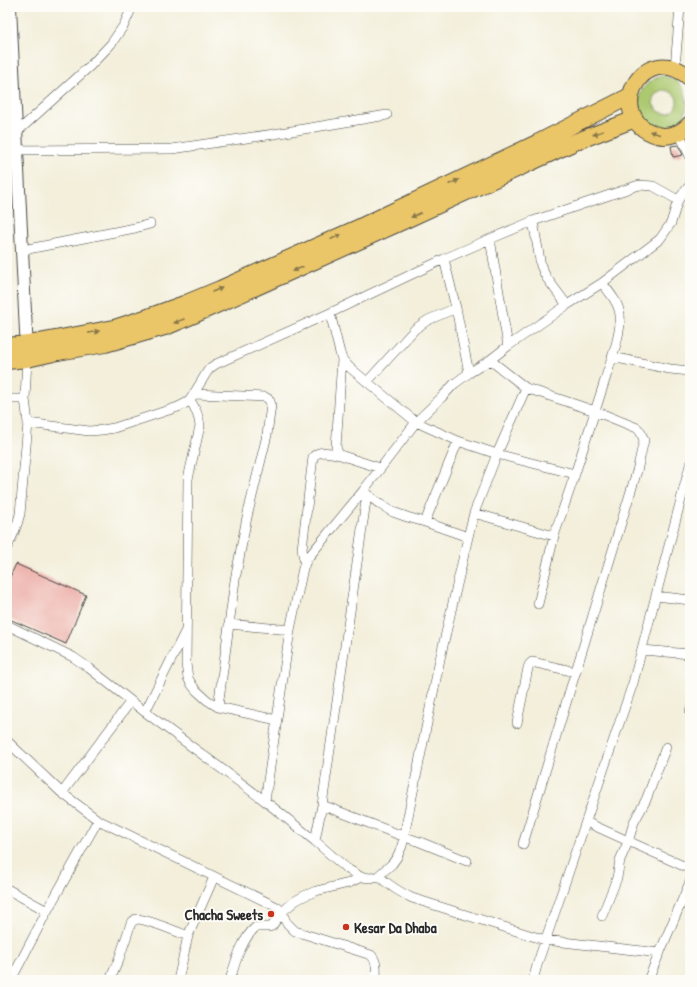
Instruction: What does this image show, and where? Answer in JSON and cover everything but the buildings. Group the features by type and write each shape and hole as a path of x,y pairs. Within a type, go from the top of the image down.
{"highway":[{"path":"685,128 670,135 660,136 650,132 642,127 635,119 631,108 630,96 634,85 641,76 651,69 663,66 675,68 690,78"},
{"path":"7,360 28,352 148,317 220,289 374,220 530,146 630,96"},
{"path":"7,346 28,352 58,352 105,344 168,326 576,142 635,119"}],"street":[{"path":"7,547 11,532 18,523 20,514 28,424 25,399 28,352 23,250 12,150 10,7"},
{"path":"12,133 90,66 111,44 124,25 132,7"},
{"path":"675,68 680,7"},
{"path":"12,150 172,149 387,115"},
{"path":"685,128 690,156"},
{"path":"28,424 89,431 102,430 114,428 178,407 192,397 207,372 216,364 330,313 444,259 533,221 639,185 653,186 678,200"},
{"path":"265,801 290,630 303,568 313,551 365,493 380,468 416,422 454,384 567,305 602,283 660,239 671,223 678,200 690,185"},
{"path":"533,221 541,266 546,276 567,305"},
{"path":"23,250 150,224"},
{"path":"490,239 508,346"},
{"path":"444,259 456,308 469,373"},
{"path":"538,604 554,536 595,412 618,332 620,316 619,310 614,299 602,283"},
{"path":"368,382 415,329 428,320 456,308"},
{"path":"330,313 342,359 336,447 340,455"},
{"path":"612,357 670,369 690,371"},
{"path":"342,359 349,367 416,422 458,441 497,454 575,474"},
{"path":"490,360 526,388 637,428 644,440 637,471 523,844"},
{"path":"7,625 73,657 94,671 145,712 265,801 346,868 361,877 371,878 378,876 392,864 397,857 405,837 440,659 474,513 497,454 526,388"},
{"path":"192,397 265,397 269,398 271,405 267,435 247,517 235,580 218,706"},
{"path":"192,397 200,420 200,426 188,478 186,629 186,664 188,678 196,690 207,700 218,706 277,720"},
{"path":"7,399 25,399"},
{"path":"425,522 458,441"},
{"path":"305,564 302,549 313,457 317,453 322,452 340,455 380,468"},
{"path":"533,980 545,940 633,683 690,465"},
{"path":"365,493 392,512 468,537"},
{"path":"315,841 322,805 365,493"},
{"path":"474,513 554,536"},
{"path":"656,596 690,600"},
{"path":"229,624 290,630"},
{"path":"145,712 186,629"},
{"path":"642,650 690,654"},
{"path":"517,723 528,668 532,662 576,672"},
{"path":"62,793 131,701"},
{"path":"7,741 62,793 98,820 277,907 282,912 286,922 295,931 371,955 376,964 376,980"},
{"path":"602,916 617,878 620,860 628,842 634,822 646,800 666,747"},
{"path":"322,805 466,861"},
{"path":"11,980 47,911 98,820"},
{"path":"586,822 690,869"},
{"path":"378,876 402,894 412,898 545,940 660,953"},
{"path":"178,980 188,936 214,877"},
{"path":"230,980 238,955 252,930 256,927 272,926 282,912 304,896 316,891 349,883 361,877"},
{"path":"650,979 690,882"},
{"path":"7,889 47,911"},
{"path":"110,980 131,923 136,919 145,920 188,936"}],"green space":[{"path":"662,76 673,79 681,86 686,95 687,105 685,115 679,123 671,127 659,127 653,125 646,120 639,106 642,89 656,78","holes":["662,90 674,94 677,102 672,112 662,113 657,110 653,100 655,95"]}],"place":[{"name":"Chacha Sweets","path":"271,914"},
{"name":"Kesar Da Dhaba","path":"346,927"}]}
